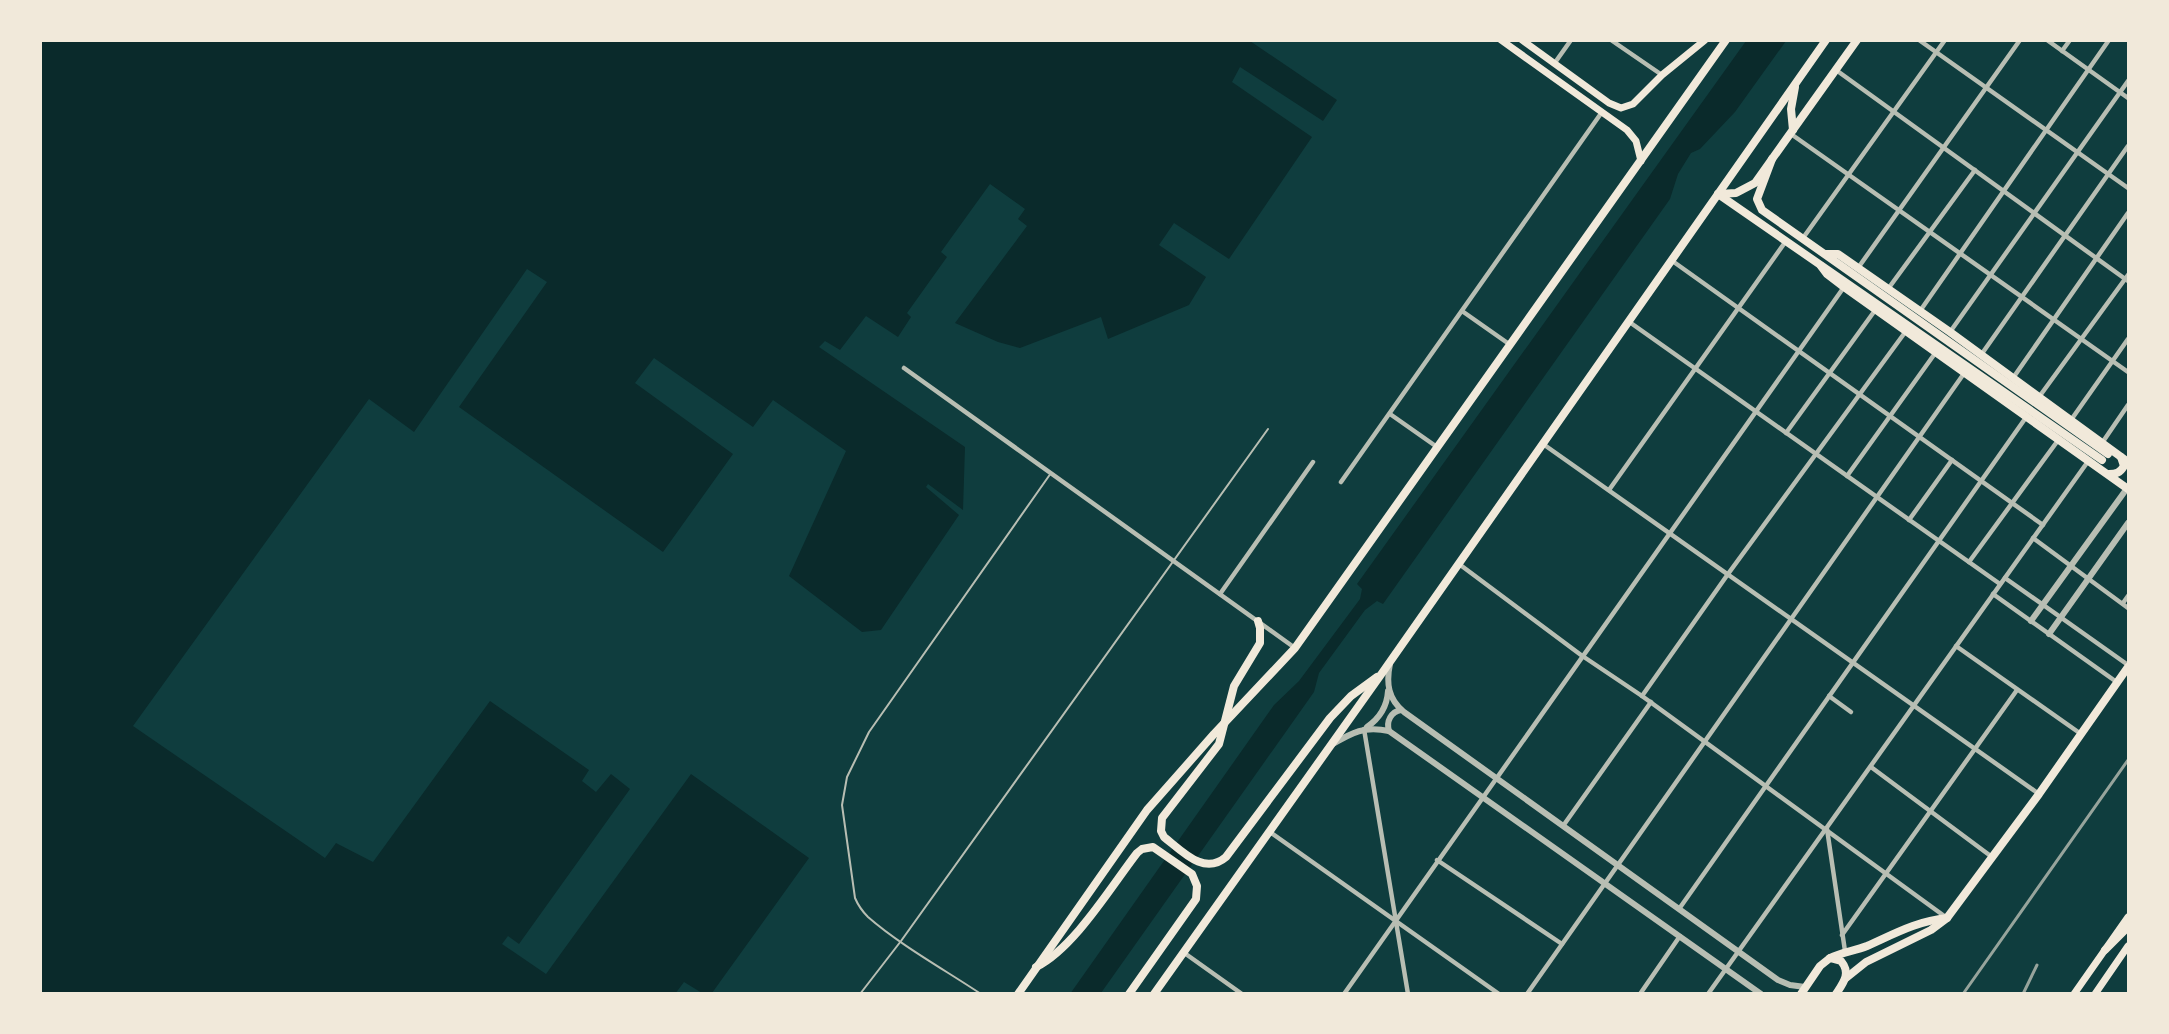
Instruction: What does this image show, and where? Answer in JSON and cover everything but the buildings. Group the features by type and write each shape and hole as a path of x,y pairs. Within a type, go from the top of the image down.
{"main road":[{"path":"1501,40 1632,135 1639,148 1641,162"},
{"path":"1522,40 1609,103 1621,108 1637,102 1662,75 1705,40"},
{"path":"1018,993 1147,810 1295,648 1726,40"},
{"path":"1154,993 1270,832 1826,40"},
{"path":"1718,194 1736,193 1755,183 1857,40"},
{"path":"1792,132 1791,109 1797,81"},
{"path":"1772,159 1757,199 1762,210 2108,454"},
{"path":"1718,194 2102,460"},
{"path":"1826,254 1839,254 2128,462"},
{"path":"1821,265 1827,274 1844,287 2128,488"},
{"path":"2109,474 2120,472 2124,466 2120,455"},
{"path":"1258,621 1260,644 1234,686 1222,737 1162,818 1164,837 1200,864 1214,865 1226,857 1330,718 1351,696 1380,675"},
{"path":"1836,993 1846,978 1866,962 1931,930 1947,918 2039,794 2128,666"},
{"path":"1035,967 1049,960 1068,944 1137,853 1148,847 1157,849 1192,874 1197,886 1196,898 1129,993"},
{"path":"2074,993 2128,916"},
{"path":"1803,990 1820,966 1830,958 1924,921 1947,918"},
{"path":"2104,950 2128,927"},
{"path":"2095,993 2128,946"},
{"path":"1830,958 1838,959 1844,964 1846,978"}],"street":[{"path":"1554,64 1571,40"},
{"path":"1611,40 1662,75"},
{"path":"1919,40 2128,188"},
{"path":"1803,238 1945,40"},
{"path":"1858,268 2020,40"},
{"path":"2048,40 2128,98"},
{"path":"2062,51 2070,40"},
{"path":"1920,311 2109,40"},
{"path":"1836,70 2128,279 2039,397"},
{"path":"1950,332 2128,81"},
{"path":"1341,482 1602,112"},
{"path":"1792,132 1849,175 2128,372"},
{"path":"1981,355 2128,146"},
{"path":"1888,289 1975,170"},
{"path":"2013,378 2128,213"},
{"path":"1609,490 1786,240"},
{"path":"1671,261 2043,525"},
{"path":"1344,993 1581,655 1844,287"},
{"path":"1786,433 1876,309"},
{"path":"1462,311 1509,344"},
{"path":"1628,321 2000,584"},
{"path":"1642,696 1728,574 1906,331"},
{"path":"2071,420 2128,339"},
{"path":"1847,476 1936,352"},
{"path":"903,368 1295,648"},
{"path":"1527,993 1965,372"},
{"path":"2102,443 2128,405"},
{"path":"1390,414 1437,447"},
{"path":"1678,909 2027,416"},
{"path":"1969,562 2059,439"},
{"path":"1543,444 2039,794"},
{"path":"1909,520 1952,460"},
{"path":"1708,993 1740,952 2089,460"},
{"path":"1220,594 1313,462"},
{"path":"2031,621 2128,488"},
{"path":"2049,634 2128,523"},
{"path":"2033,538 2128,608"},
{"path":"1458,564 1947,918"},
{"path":"2005,578 2128,666"},
{"path":"1993,594 2118,683"},
{"path":"2123,603 2128,596"},
{"path":"1956,646 2081,734"},
{"path":"1390,661 1387,676 1389,689 1392,698 1401,710 1778,980 1803,990"},
{"path":"1328,747 1364,729 1380,716 1389,689"},
{"path":"1842,935 2017,690"},
{"path":"1829,696 1851,712"},
{"path":"1563,826 1651,702"},
{"path":"1389,731 1390,717 1394,712 1401,710"},
{"path":"1364,729 1389,731 1761,993"},
{"path":"1364,729 1408,993"},
{"path":"1871,767 1992,858"},
{"path":"1827,829 1845,951"},
{"path":"1270,832 1499,993"},
{"path":"1437,860 1562,944"},
{"path":"1640,993 1680,936"},
{"path":"1183,952 1242,993"}],"lane":[{"path":"860,993 901,941 1268,429"},
{"path":"981,993 901,941 867,916 858,906 842,805 847,777 869,732 1051,473"}],"water":[{"path":"41,41 1250,41 1337,100 1323,121 1240,67 1232,82 1312,137 1229,259 1174,223 1159,245 1206,277 1189,305 1108,339 1101,317 1020,348 998,342 955,323 1027,226 1018,219 1025,209 990,184 941,252 947,257 907,313 911,317 898,337 866,316 840,350 825,341 819,347 965,447 963,510 928,484 926,487 959,515 881,630 862,632 789,576 846,451 773,400 753,427 654,358 635,383 733,454 663,552 459,407 547,282 527,269 414,432 369,399 133,726 325,858 336,843 373,862 490,701 589,770 582,781 596,792 611,774 630,789 519,944 508,936 502,944 546,974 691,774 809,858 712,993 702,993 684,982 675,994 41,993"},
{"path":"1746,41 1786,41 1735,112 1700,149 1691,153 1678,174 1670,199 1383,604 1377,601 1365,610 1319,673 1314,692 1101,993 1070,994 1274,705 1299,681 1360,599 1362,589 1357,584"}],"railway":[{"path":"1963,994 2128,760"},
{"path":"2023,994 2037,965"}]}
